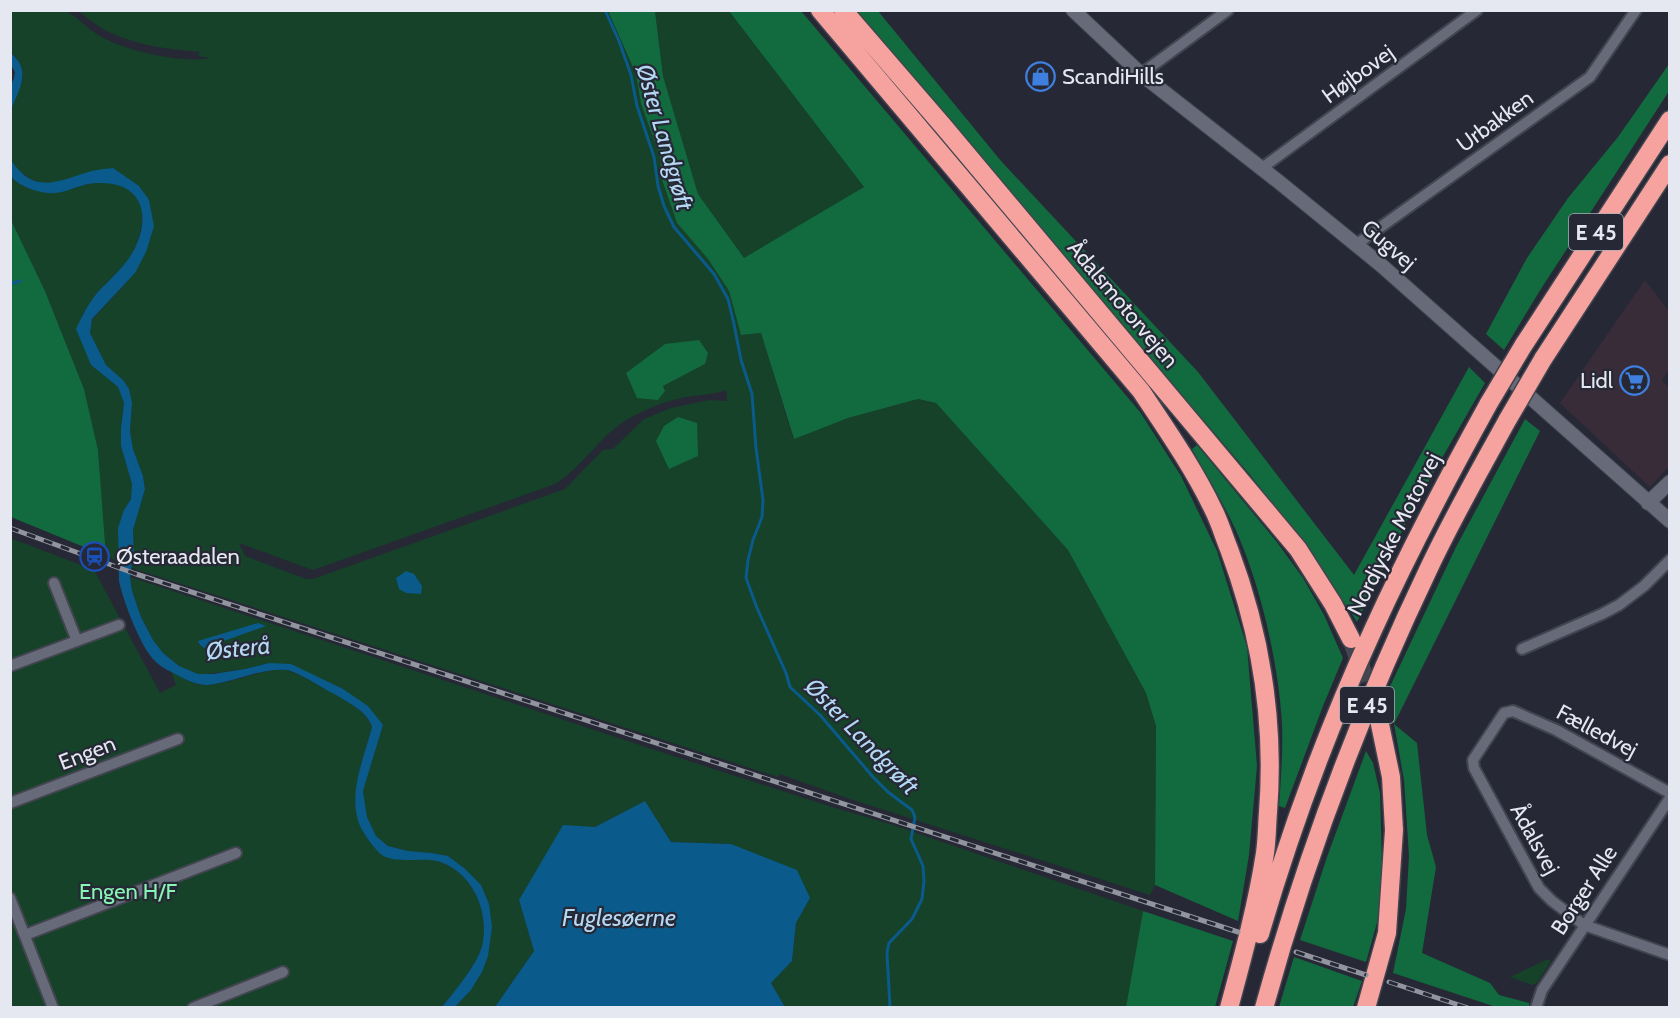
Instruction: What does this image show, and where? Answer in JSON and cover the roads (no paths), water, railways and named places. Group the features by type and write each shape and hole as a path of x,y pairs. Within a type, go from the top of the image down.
{"highway":[{"name":"Ådalsmotorvejen","path":"820,10 1141,391 1182,454 1214,512 1242,582 1254,626 1264,674 1269,726 1270,782 1265,850 1257,901 1229,1008"},
{"name":"Ådalsmotorvejen","path":"843,10 1298,549 1333,604 1351,639"},
{"name":"Nordjyske Motorvej","path":"1240,1008 1260,932 1312,779 1344,697 1408,555 1446,481 1523,346 1670,120"},
{"name":"Nordjyske Motorvej","path":"1264,1008 1306,868 1334,789 1362,716 1430,566 1508,419 1543,359 1670,164"},
{"path":"1366,1008 1387,933 1394,830 1391,777 1377,710"}],"street":[{"name":"Gugvej","path":"1073,10 1141,74 1357,244 1670,521"},
{"path":"1141,74 1228,10"},
{"name":"Højbovej","path":"1262,168 1477,10"},
{"name":"Urbakken","path":"1357,244 1590,77 1636,10"},
{"path":"1648,503 1670,482"},
{"path":"1522,649 1619,605 1644,586 1670,560"},
{"path":"54,583 77,641"},
{"path":"10,666 119,625"},
{"name":"Fælledvej","path":"1504,713 1512,711 1556,730 1670,795"},
{"name":"Ådalsvej","path":"1504,713 1473,760 1474,768 1539,888 1584,925 1670,955"},
{"name":"Engen","path":"10,804 178,740"},
{"name":"Borger Alle","path":"1536,1008 1542,990 1670,795"},
{"path":"25,936 236,853"},
{"path":"10,898 53,1008"},
{"path":"193,1008 283,972"}],"water":[{"path":"11,53 21,67 22,80 11,110 11,85 15,72 11,65"},
{"path":"11,160 27,177 45,183 113,168 139,186 149,200 154,226 146,252 135,273 92,319 90,333 106,365 123,380 129,389 132,403 130,431 145,489 133,530 134,553 130,577 141,617 163,653 179,666 198,674 213,674 269,663 291,664 343,689 368,706 383,725 363,791 367,817 376,836 388,846 448,856 481,885 489,904 492,927 488,956 471,990 455,1007 442,1007 465,978 482,946 484,933 481,906 469,883 449,866 431,860 387,858 376,850 364,833 356,814 355,802 358,776 372,727 367,717 336,695 287,670 268,671 207,685 193,683 160,665 143,644 128,611 119,581 118,528 124,510 131,499 132,484 121,446 124,403 118,387 91,365 76,329 94,297 123,266 135,248 140,235 142,211 132,193 112,184 97,183 54,193 28,188 11,177"},
{"path":"406,571 414,574 422,586 421,594 406,593 399,589 396,578"},
{"path":"258,623 266,626 204,648 198,641"},
{"name":"Fuglesøerne","path":"645,801 671,842 731,844 797,870 810,898 796,923 792,961 771,983 785,1007 495,1007 534,951 519,900 563,825 595,827"}],"waterway":[{"name":"Øster Landgrøft","path":"605,10 631,75 637,106 654,157 658,186 664,206 674,227 714,274 728,299 741,360 752,394 763,500 762,517 753,540 746,578 757,608 790,687 820,715 873,777 912,810 915,817 911,839 923,866 922,899 912,919 889,943 887,953 890,1008"},
{"path":"10,284 20,281"}],"tunnel":[{"path":"1351,639 1375,706"}],"railway":[{"path":"10,528 136,574 1238,932"},
{"path":"1296,952 1366,975"},
{"path":"1389,982 1468,1008"}],"place":[{"name":"ScandiHills","path":"1041,76"},
{"name":"Lidl","path":"1634,380"},
{"name":"Østeraadalen","path":"95,556"}],"water label":[{"name":"Østerå","path":"238,648"}],"park label":[{"name":"Engen H/F","path":"128,891"}]}
